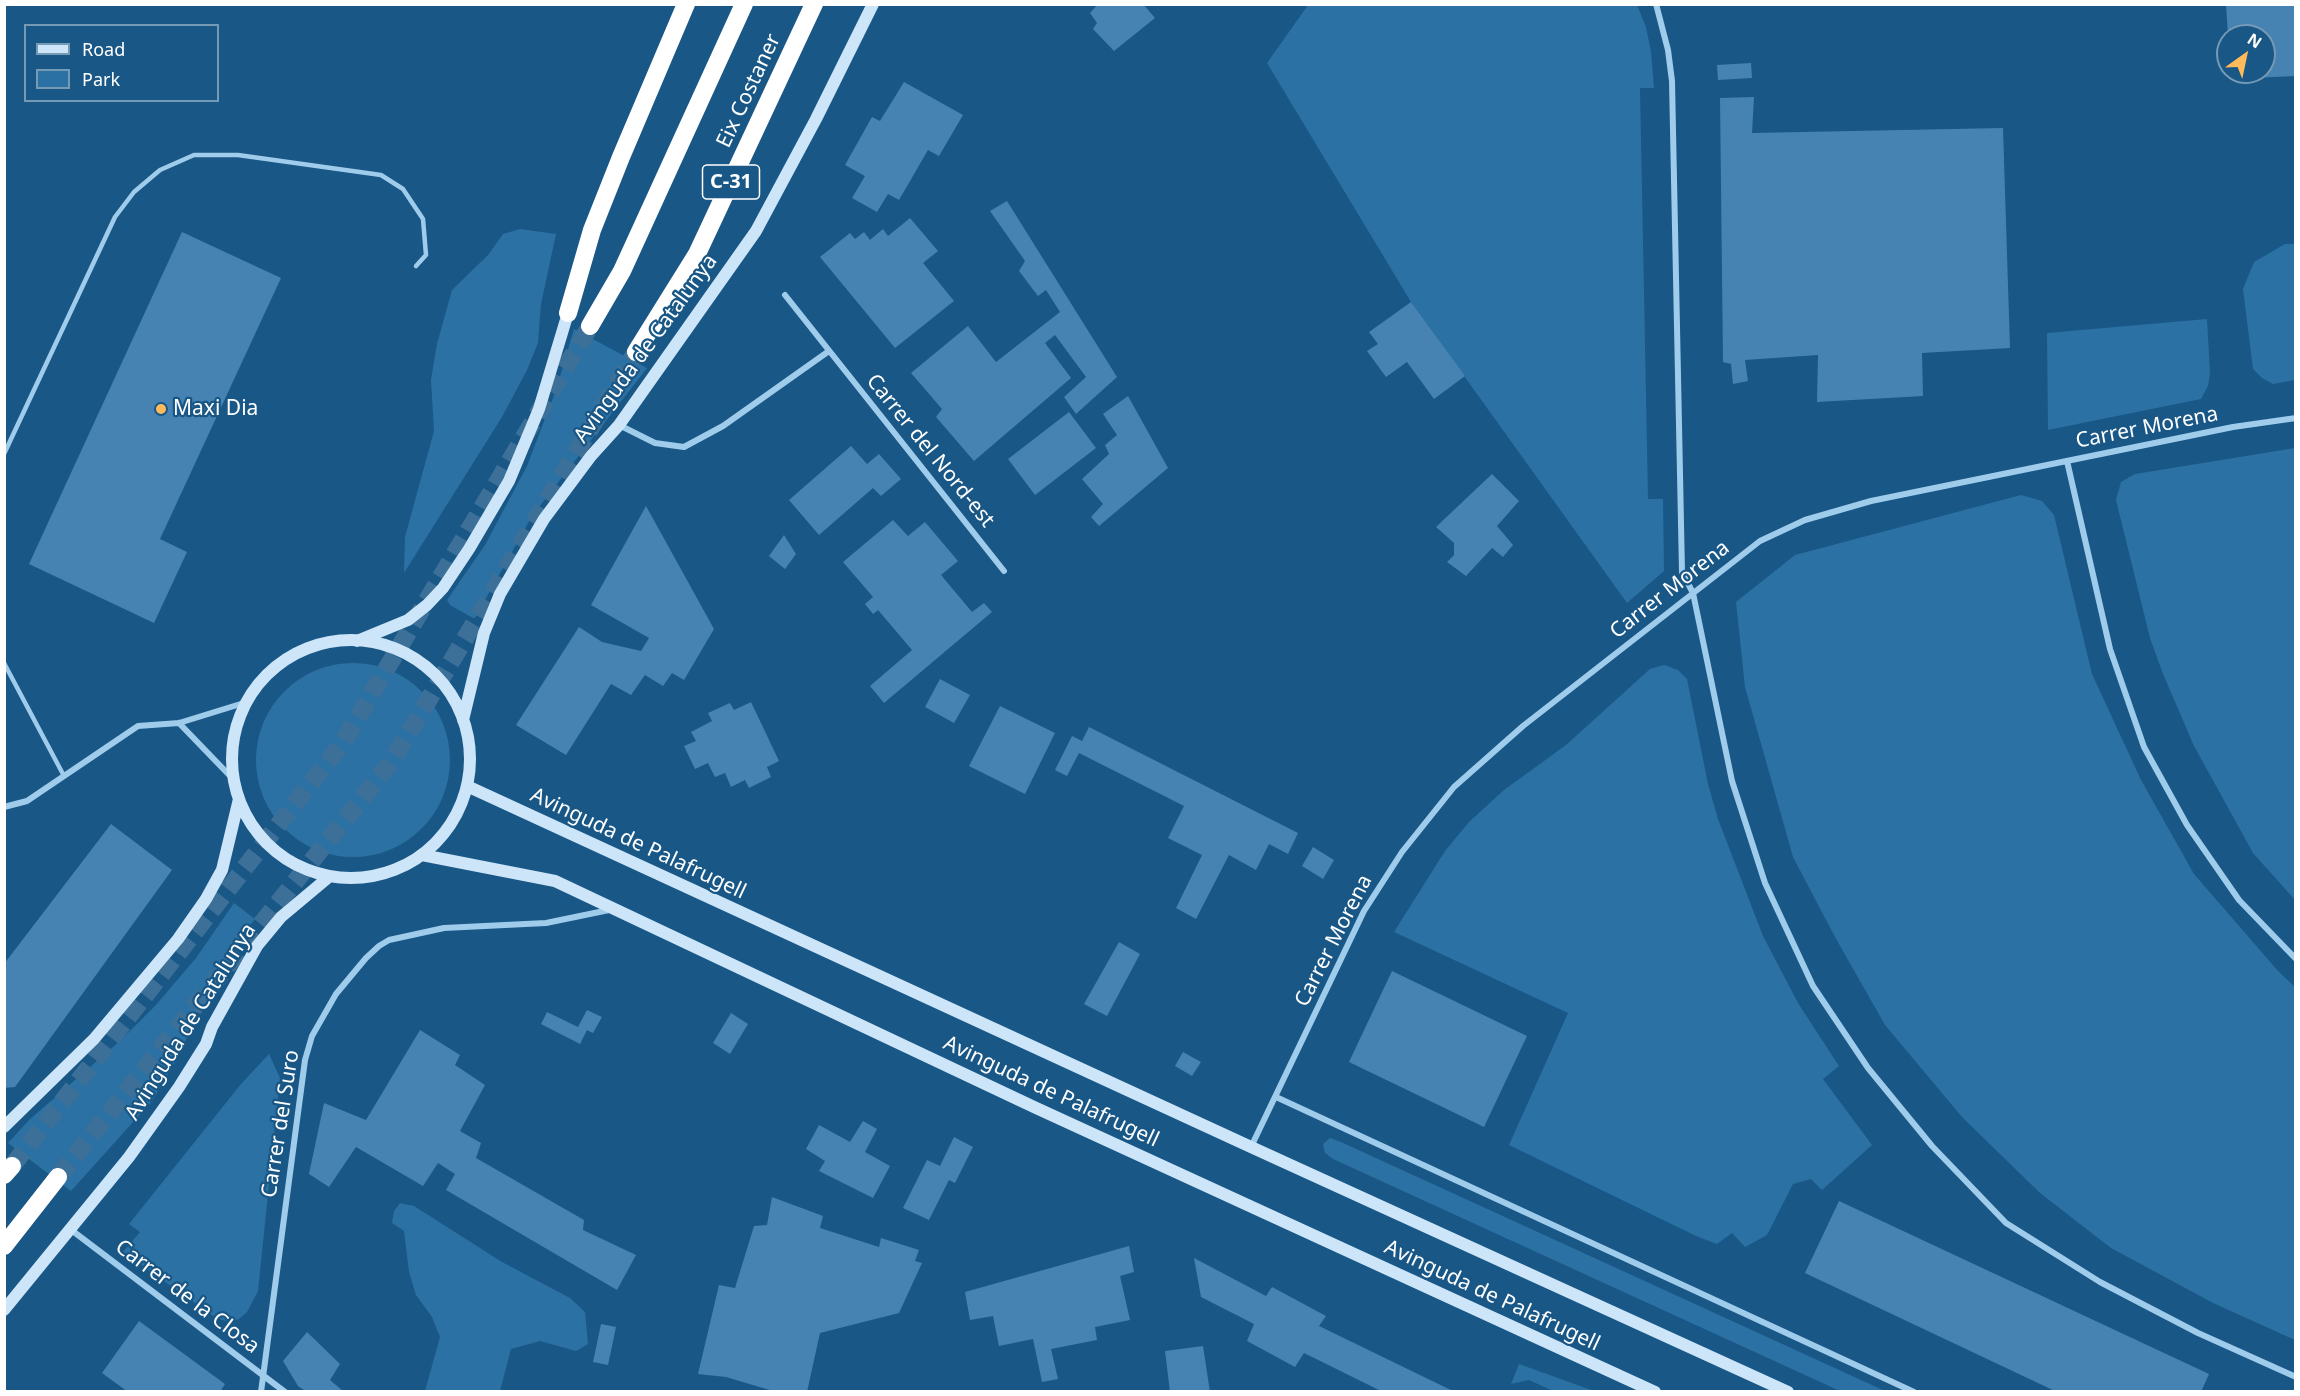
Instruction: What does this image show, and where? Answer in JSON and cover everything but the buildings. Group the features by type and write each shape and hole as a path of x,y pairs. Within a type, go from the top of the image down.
{"highway":[{"path":"568,313 592,230 686,4"},
{"name":"Eix Costaner","path":"590,326 622,271 744,4"},
{"name":"Eix Costaner","path":"636,352 697,254 814,4"},
{"path":"4,1246 58,1177"}],"main road":[{"name":"Avinguda de Catalunya","path":"463,720 484,633 500,594 544,519 591,456 619,425 756,231 816,119 873,4"},
{"path":"356,641 408,620 427,605 443,588 470,549 509,481 539,409 568,313"},
{"path":"356,641 376,643 396,649 413,658 443,684 463,720 470,752 467,786 461,806 451,825 422,855 387,873 368,877 330,876 284,857 265,842 250,822 239,799 234,780 234,740 247,702 262,680 275,669 305,650 330,642 356,641"},
{"name":"Avinguda de Palafrugell","path":"467,786 1251,1148 1788,1392"},
{"path":"4,1127 94,1039 178,939 206,899 222,870 239,799"},
{"name":"Avinguda de Palafrugell","path":"422,855 555,881 1034,1107 1655,1392"},
{"name":"Avinguda de Catalunya","path":"4,1310 129,1157 179,1087 206,1044 212,1027 257,946 281,917 330,876"}],"street":[{"path":"1656,4 1668,50 1672,81 1682,572 1693,593 1732,781 1765,883 1813,986 1868,1068 1932,1146 2006,1223 2110,1287 2198,1334 2295,1377"},
{"name":"Carrer del Nord-est","path":"785,295 1005,571"},
{"path":"619,425 655,443 684,447 723,426 830,351"},
{"name":"Carrer Morena","path":"1276,1097 1364,911 1402,852 1454,787 1523,726 1760,541 1805,520 1871,501 2233,427 2295,418"},
{"path":"2067,461 2110,649 2144,747 2187,825 2239,900 2295,959"},
{"path":"4,807 27,801 138,726 179,723 247,702"},
{"path":"179,723 234,780"},
{"name":"Carrer del Suro","path":"261,1392 305,1060 312,1036 324,1014 353,972 379,946 389,940 412,934 444,928 546,923 607,910 618,910"},
{"path":"1251,1148 1276,1097 1914,1392"},
{"name":"Carrer de la Closa","path":"69,1229 285,1392"}],"lane":[{"path":"4,454 115,218 134,192 160,170 195,154 238,154 381,175 403,189 423,219 426,255 416,266"},
{"path":"4,663 64,776"}],"green space":[{"path":"1308,5 1637,5 1646,27 1654,88 1640,88 1648,499 1663,499 1664,571 1627,603 1411,302 1267,63"},
{"path":"520,229 556,234 541,304 538,343 527,370 502,417 404,573 405,537 434,431 431,380 437,344 452,290 488,255 503,234"},
{"path":"2285,244 2295,244 2295,380 2273,384 2253,369 2243,289 2254,262"},
{"path":"2207,319 2210,373 2208,386 2201,399 2048,430 2047,333"},
{"path":"574,329 647,368 532,516 473,618 450,605 447,600 485,545 527,466 556,390"},
{"path":"2296,448 2295,900 2253,853 2194,746 2150,638 2116,500 2121,482 2135,474"},
{"path":"2021,495 2042,501 2054,515 2092,674 2141,780 2194,874 2278,971 2295,987 2295,1340 2213,1303 2111,1248 2040,1193 1962,1117 1885,1025 1793,857 1745,687 1736,602 1795,555"},
{"path":"353,663 381,667 399,675 414,685 428,699 446,732 450,760 446,788 438,806 428,821 414,835 381,853 353,857 325,853 307,845 292,835 278,821 260,788 256,760 260,732 268,714 278,699 292,685 325,667"},
{"path":"1664,665 1678,670 1687,679 1708,784 1718,819 1763,936 1798,1003 1839,1066 1823,1079 1872,1145 1822,1190 1811,1179 1793,1184 1767,1235 1745,1247 1732,1233 1717,1244 1696,1236 1509,1145 1568,1013 1394,932 1445,851 1469,822 1504,790 1566,745 1650,669"},
{"path":"234,903 255,919 225,955 204,996 181,1052 152,1101 71,1191 8,1143 29,1120 121,1040 155,1006 196,958"},
{"path":"269,1054 280,1078 258,1291 247,1312 239,1319 229,1322 216,1318 123,1252 140,1232 129,1224 241,1084"},
{"path":"1330,1138 1885,1391 1840,1391 1333,1159 1325,1153 1323,1144"},
{"path":"400,1203 414,1206 502,1262 570,1298 585,1312 588,1344 576,1351 540,1341 511,1349 500,1391 425,1391 440,1337 432,1317 416,1295 409,1272 404,1231 392,1223 394,1211"},
{"path":"1519,1364 1594,1391 1553,1391 1529,1380 1511,1384"}],"tunnel":[{"path":"12,1166 343,742 590,326"},
{"path":"58,1177 392,761 636,352"}],"place":[{"name":"Maxi Dia","path":"161,409"}]}
